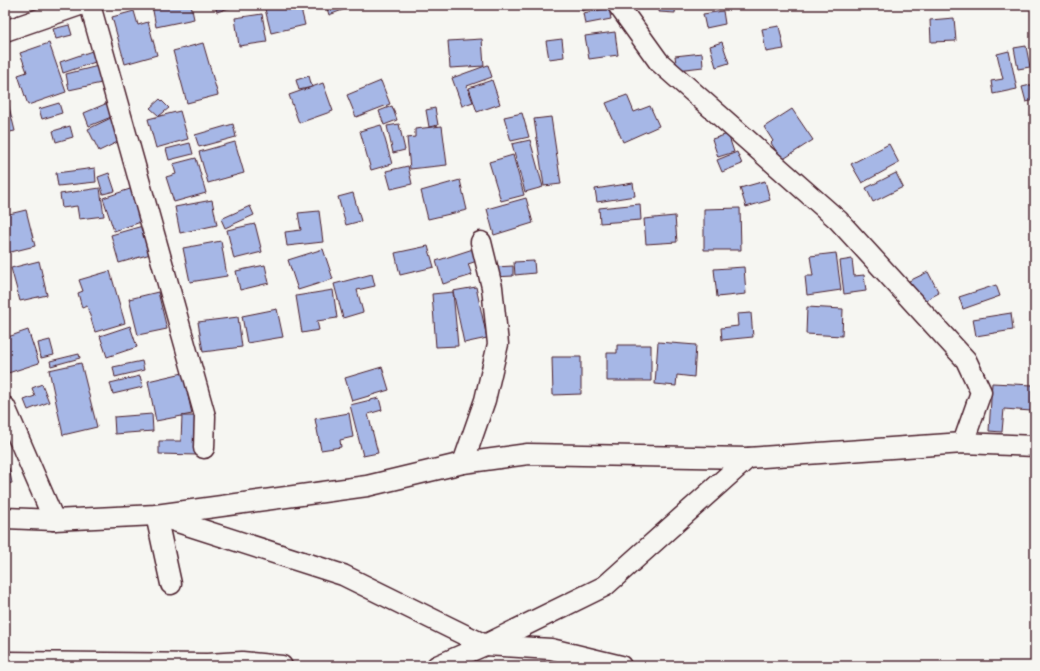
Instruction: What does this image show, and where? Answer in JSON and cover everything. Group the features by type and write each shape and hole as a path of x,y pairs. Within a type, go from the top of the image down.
{"street":[{"path":"5,31 80,5"},
{"path":"90,5 204,416 204,448"},
{"path":"618,5 659,62 838,220 966,360 981,392 962,443"},
{"path":"462,463 485,400 498,344 492,287 481,242"},
{"path":"5,407 54,520"},
{"path":"5,518 54,520 156,515 367,486 462,463 528,454 748,458 962,443 1035,446"},
{"path":"437,666 485,645 605,586 748,458"},
{"path":"156,515 343,575 485,645 551,649 621,666"},
{"path":"156,515 171,584"},
{"path":"5,662 207,664 242,662 282,666"}],"building":[{"path":"152,5 191,5 194,19 156,27"},
{"path":"215,5 232,5 232,7 217,12"},
{"path":"264,5 300,5 305,25 271,33"},
{"path":"326,5 356,5 329,15"},
{"path":"580,5 601,5 582,11"},
{"path":"660,5 676,5 675,13 659,12"},
{"path":"609,8 611,19 585,24 583,13"},
{"path":"134,11 138,25 148,22 157,55 125,64 112,17"},
{"path":"723,11 725,24 706,28 703,14"},
{"path":"262,14 267,42 239,46 235,18"},
{"path":"954,18 956,41 931,42 930,20"},
{"path":"69,25 72,35 56,39 53,29"},
{"path":"779,26 784,49 766,52 762,29"},
{"path":"615,32 618,55 589,59 585,36"},
{"path":"482,39 484,66 450,68 448,41"},
{"path":"562,39 564,57 549,59 546,41"},
{"path":"722,42 729,63 716,67 710,46"},
{"path":"49,43 66,92 28,105 18,75 27,72 20,53"},
{"path":"203,43 218,95 187,103 173,51"},
{"path":"1026,46 1030,67 1018,69 1014,48"},
{"path":"98,49 101,60 63,73 60,62"},
{"path":"1009,51 1017,89 993,94 991,81 1003,79 997,54"},
{"path":"702,53 703,67 677,70 675,56"},
{"path":"102,65 106,82 69,90 66,74"},
{"path":"488,65 492,77 467,86 473,102 462,106 452,78"},
{"path":"309,76 312,87 299,90 296,80"},
{"path":"492,80 500,104 477,112 469,88"},
{"path":"381,81 390,104 356,117 347,95"},
{"path":"323,83 333,111 299,123 289,95"},
{"path":"1035,84 1035,100 1026,102 1022,87"},
{"path":"627,95 634,112 650,106 659,126 623,142 606,103"},
{"path":"160,99 169,108 159,116 150,108"},
{"path":"110,102 116,115 89,126 84,113"},
{"path":"8,103 15,131 5,133 5,104"},
{"path":"59,103 62,113 42,119 39,109"},
{"path":"392,106 397,120 384,125 379,111"},
{"path":"435,108 438,125 429,127 426,110"},
{"path":"792,109 813,140 782,160 771,143 773,141 764,127"},
{"path":"180,111 188,139 156,148 148,119"},
{"path":"522,113 529,137 511,141 504,117"},
{"path":"115,116 126,138 99,151 88,129"},
{"path":"551,117 561,184 544,186 534,119"},
{"path":"233,124 236,137 199,147 195,135"},
{"path":"399,124 405,150 393,153 387,126"},
{"path":"381,125 392,164 371,170 360,131"},
{"path":"70,126 73,137 56,142 53,131"},
{"path":"442,126 447,165 410,169 407,138 415,137 415,129"},
{"path":"728,134 734,152 718,157 712,139"},
{"path":"530,140 543,187 525,192 512,144"},
{"path":"235,142 244,173 208,183 199,152"},
{"path":"190,143 193,154 169,160 166,149"},
{"path":"889,144 899,163 862,183 851,164"},
{"path":"737,152 742,164 722,172 717,160"},
{"path":"513,155 524,195 501,201 489,162"},
{"path":"196,158 206,193 174,202 166,177 176,174 173,164"},
{"path":"408,166 412,184 391,189 386,171"},
{"path":"95,168 96,182 58,186 56,173"},
{"path":"109,173 115,191 103,194 98,177"},
{"path":"896,173 903,187 873,202 866,188"},
{"path":"460,180 467,210 428,219 421,191"},
{"path":"765,181 770,200 746,207 740,188"},
{"path":"633,183 635,196 597,202 595,189"},
{"path":"100,188 104,216 79,219 77,206 62,208 60,194"},
{"path":"133,188 144,221 114,231 103,198"},
{"path":"353,193 361,221 346,225 338,197"},
{"path":"526,198 533,223 494,235 487,209"},
{"path":"212,200 217,225 180,233 175,207"},
{"path":"640,204 641,220 600,223 599,208"},
{"path":"250,206 254,215 225,228 221,219"},
{"path":"740,208 741,250 704,250 704,209"},
{"path":"26,210 35,246 7,253 5,247 5,215"},
{"path":"319,211 323,242 287,246 285,232 301,230 298,213"},
{"path":"675,216 677,242 646,244 644,219"},
{"path":"255,224 262,252 234,259 227,230"},
{"path":"146,225 154,253 119,263 111,235"},
{"path":"221,241 227,276 190,282 183,248"},
{"path":"428,246 434,267 400,275 395,253"},
{"path":"323,249 333,279 298,290 288,260"},
{"path":"473,249 477,261 468,264 472,275 443,284 436,261"},
{"path":"836,253 841,290 807,295 805,276 813,276 810,256"},
{"path":"852,259 854,276 864,275 866,291 844,294 840,261"},
{"path":"39,261 47,295 20,301 11,268"},
{"path":"534,261 535,273 515,275 514,262"},
{"path":"265,265 269,283 240,290 236,271"},
{"path":"513,266 513,276 495,277 495,267"},
{"path":"744,267 746,294 717,297 714,269"},
{"path":"110,271 125,323 95,332 87,306 82,308 78,293 83,291 79,280"},
{"path":"928,272 939,293 920,303 909,281"},
{"path":"372,274 375,286 357,290 363,312 343,318 334,284"},
{"path":"996,285 1000,296 963,309 959,297"},
{"path":"476,287 487,338 464,343 453,291"},
{"path":"333,290 337,318 317,321 319,330 302,333 296,296"},
{"path":"158,292 167,329 138,335 129,299"},
{"path":"453,292 458,346 436,347 432,294"},
{"path":"807,307 843,309 842,336 806,334"},
{"path":"277,309 283,337 247,343 242,316"},
{"path":"751,313 753,337 722,340 721,328 738,326 737,314"},
{"path":"1011,313 1013,330 976,336 973,319"},
{"path":"238,317 242,347 203,352 198,322"},
{"path":"130,326 137,347 107,357 100,336"},
{"path":"28,330 39,363 5,374 5,338"},
{"path":"50,340 54,355 41,358 38,343"},
{"path":"658,342 696,345 694,377 677,375 676,386 655,384"},
{"path":"617,345 651,345 651,381 607,381 607,353 617,353"},
{"path":"79,354 80,358 51,366 50,361"},
{"path":"552,357 581,357 581,394 553,395"},
{"path":"142,361 144,370 115,377 113,367"},
{"path":"81,363 97,427 63,435 49,370"},
{"path":"382,367 389,390 352,401 345,378"},
{"path":"183,373 192,414 156,421 148,381"},
{"path":"140,376 143,387 113,394 110,383"},
{"path":"992,383 1033,385 1031,411 1004,409 1002,432 989,431"},
{"path":"42,384 49,402 28,410 24,400 35,396 32,388"},
{"path":"379,398 382,410 368,414 378,453 363,456 350,405"},
{"path":"349,413 353,437 340,440 341,447 321,450 315,419"},
{"path":"152,414 153,431 115,434 114,417"},
{"path":"182,416 198,416 197,455 159,454 159,441 181,441"},
{"path":"9,468 12,483 5,484 5,469"}]}
